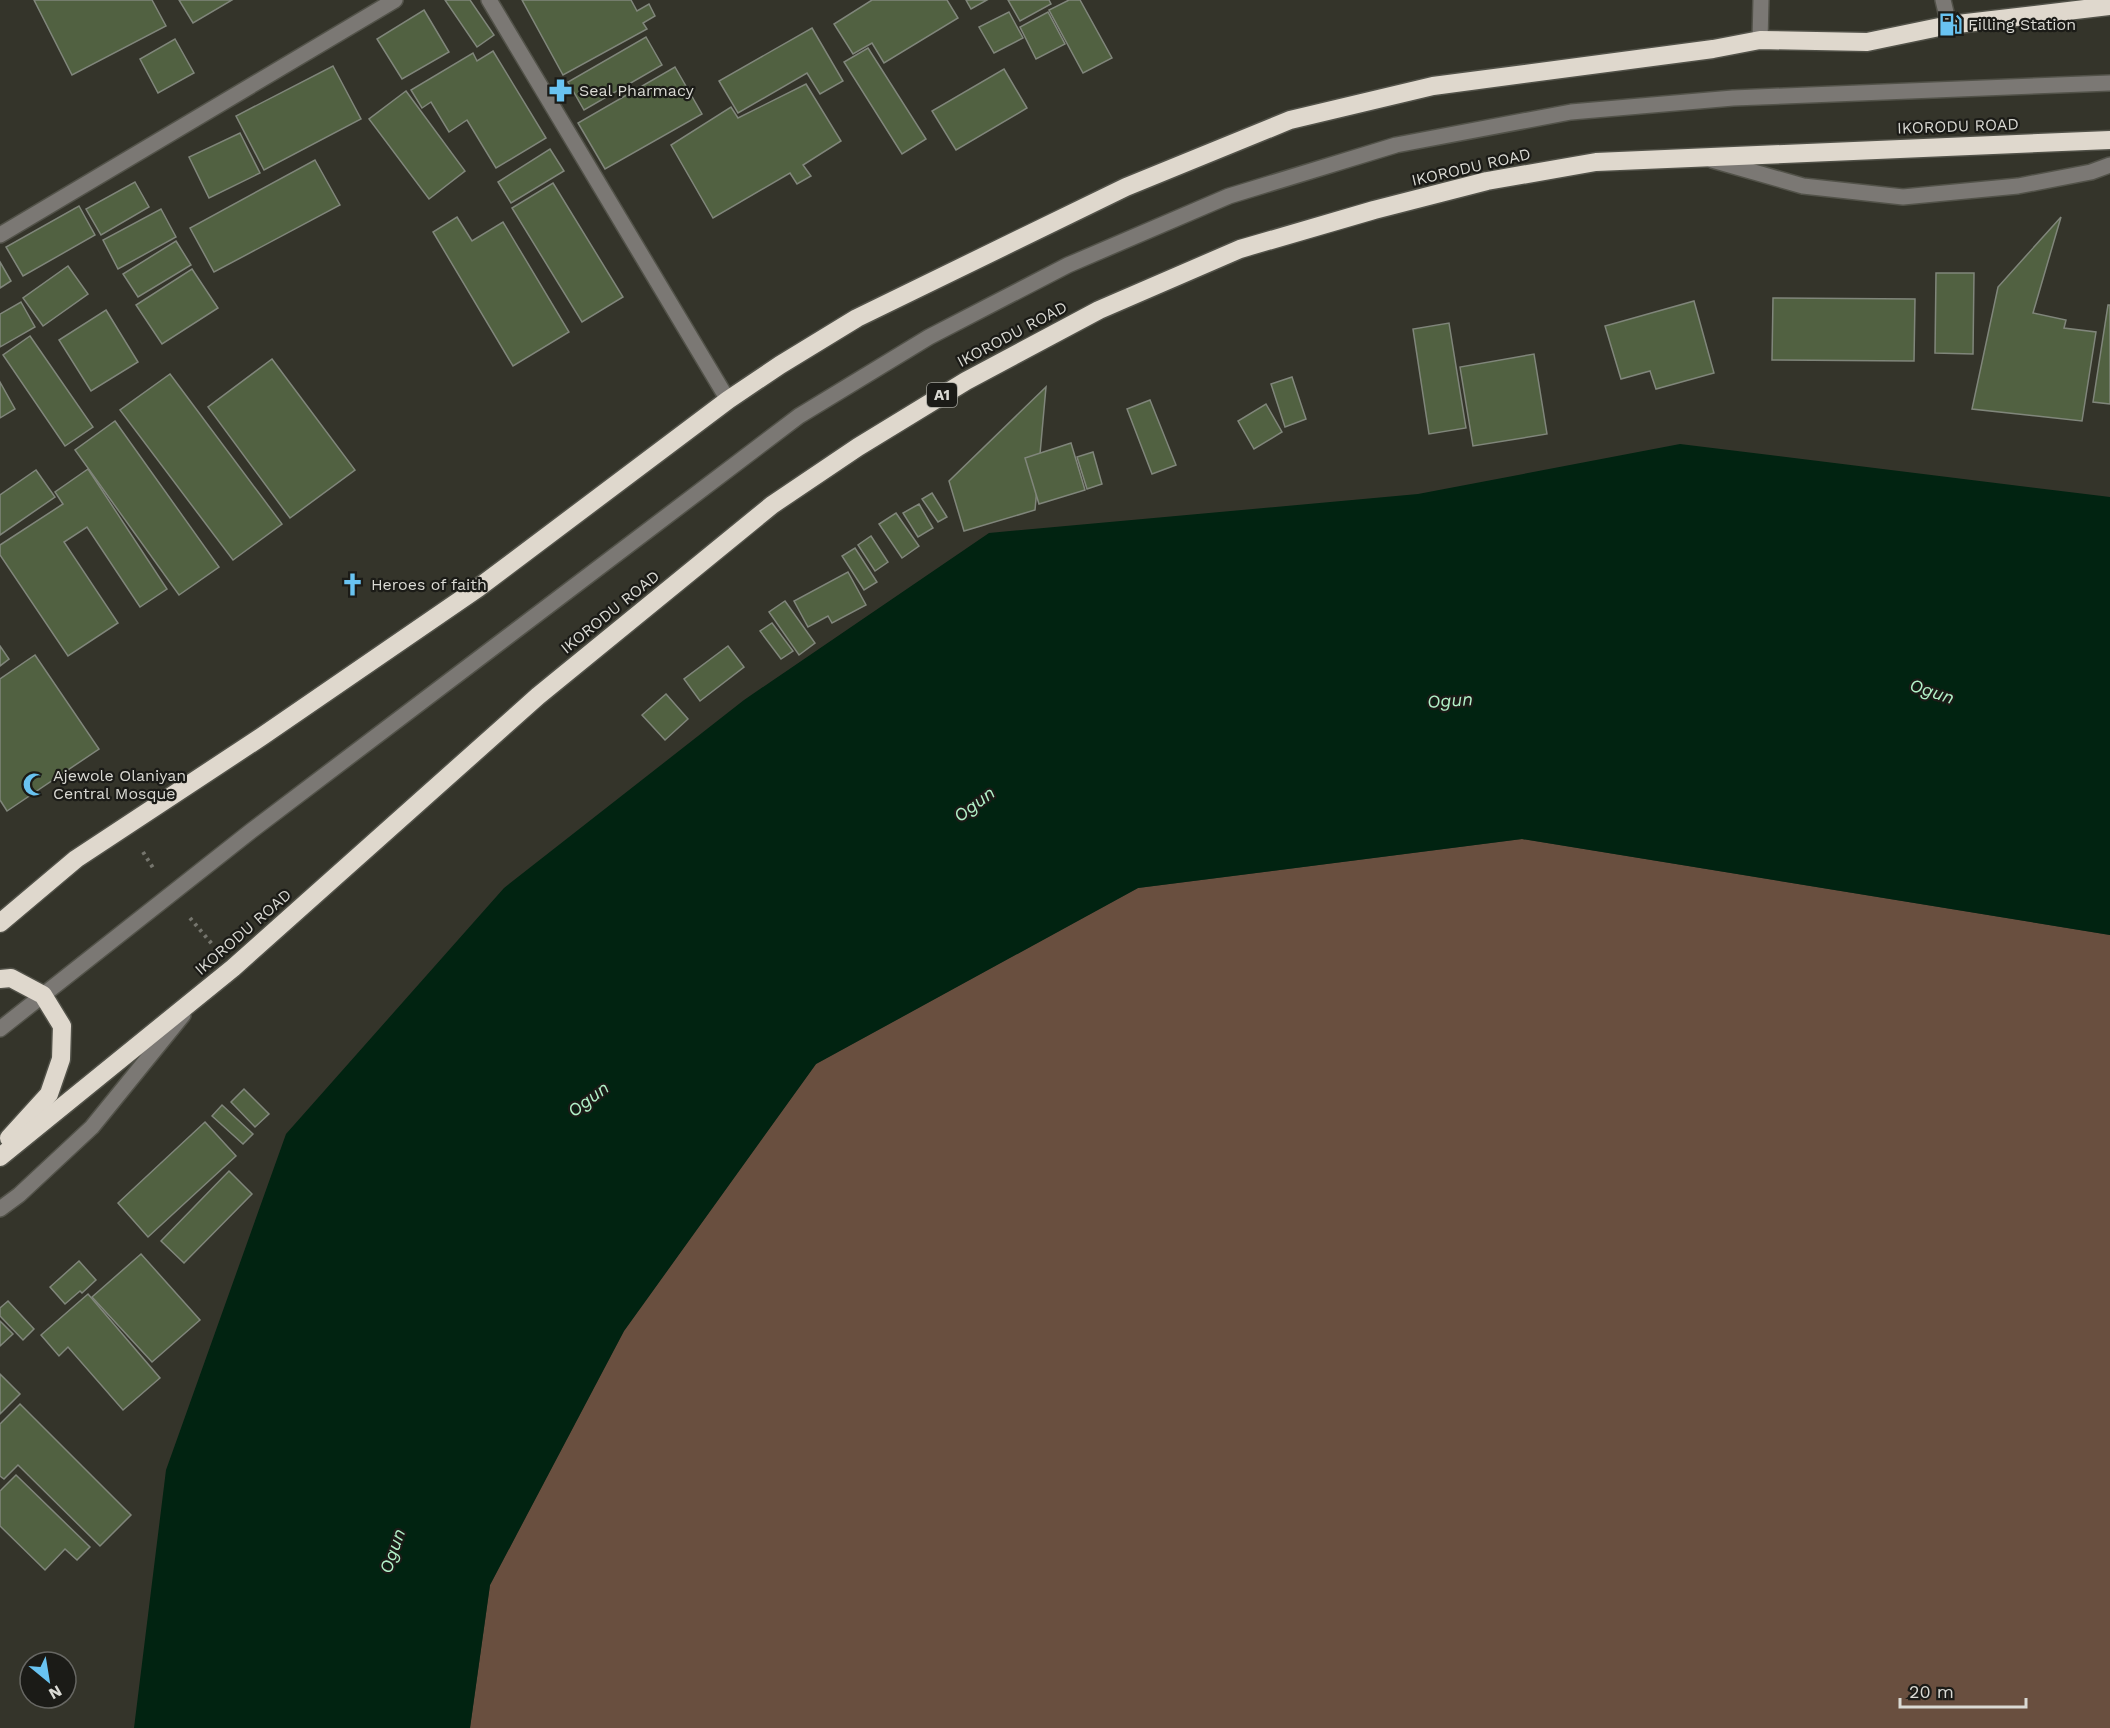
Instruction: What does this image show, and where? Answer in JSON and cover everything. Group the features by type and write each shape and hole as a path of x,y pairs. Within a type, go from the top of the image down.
{"highway":[{"path":"0,923 76,860 261,737 478,588 728,400 780,365 867,313 1126,187 1290,120 1433,86 1713,49 1760,40 1867,42 1949,25 2110,6"},
{"name":"IKORODU ROAD","path":"0,1157 233,968 538,696 772,505 858,447 966,381 1099,310 1240,249 1374,210 1487,181 1596,162 2110,140"},
{"path":"0,979 10,978 43,995 62,1026 61,1059 49,1094 0,1148"}],"street":[{"path":"0,235 395,0"},
{"path":"489,0 728,400"},
{"path":"1760,40 1761,0"},
{"path":"1943,0 1949,25"},
{"path":"0,1029 251,831 799,416 928,337 1068,265 1229,196 1385,148 1571,112 1733,98 2110,83"},
{"path":"1700,156 1803,186 1903,197 2018,186 2091,172 2110,165"},
{"path":"0,1209 19,1195 92,1127 197,998"}],"shaded area":[{"path":"1522,839 2110,935 2110,1728 470,1728 490,1585 624,1331 816,1064 1138,888"}],"water":[{"name":"Ogun","path":"1680,444 2110,497 2110,935 1522,839 1138,888 816,1064 624,1331 490,1585 470,1728 134,1728 166,1470 286,1134 504,888 744,700 989,533 1418,494"}],"building":[{"path":"34,0 152,0 166,26 72,75"},
{"path":"179,0 232,0 193,23"},
{"path":"445,0 470,0 494,35 477,47"},
{"path":"522,0 631,0 637,11 649,4 655,16 643,23 647,29 563,75"},
{"path":"872,0 947,0 958,18 884,63 872,43 853,54 834,24"},
{"path":"966,0 987,0 971,9"},
{"path":"1008,0 1049,0 1051,4 1020,21"},
{"path":"1069,0 1080,0 1112,58 1083,73 1049,10"},
{"path":"424,10 449,52 402,79 377,39"},
{"path":"1009,12 1023,38 994,53 979,27"},
{"path":"1048,12 1065,44 1036,59 1020,27"},
{"path":"812,28 843,81 820,94 807,73 738,113 719,81"},
{"path":"646,37 662,65 584,110 568,82"},
{"path":"175,39 194,73 158,93 140,59"},
{"path":"868,48 926,139 902,154 844,62"},
{"path":"493,51 546,138 496,168 467,120 449,132 431,102 422,108 411,90 473,53 477,61"},
{"path":"333,66 361,119 264,170 236,116"},
{"path":"675,67 702,114 605,169 578,123"},
{"path":"1004,69 1027,108 956,150 932,111"},
{"path":"806,84 841,141 803,165 811,176 797,184 790,173 713,218 671,145 731,107 738,118"},
{"path":"406,91 465,171 429,199 369,119"},
{"path":"240,133 260,173 209,198 189,157"},
{"path":"550,149 564,171 511,203 498,182"},
{"path":"315,160 340,205 214,272 190,228"},
{"path":"135,182 149,207 101,235 86,209"},
{"path":"553,183 623,297 582,322 512,208"},
{"path":"79,206 95,235 23,276 6,247"},
{"path":"161,209 176,237 118,269 103,240"},
{"path":"457,217 472,241 503,222 569,332 513,366 433,232"},
{"path":"2061,217 2033,313 2066,320 2064,328 2096,332 2082,421 1972,409 1998,287"},
{"path":"176,241 191,265 138,297 123,274"},
{"path":"0,262 11,281 0,288"},
{"path":"68,266 88,294 43,326 23,298"},
{"path":"192,269 218,308 162,344 136,305"},
{"path":"1936,273 1974,273 1973,354 1935,353"},
{"path":"1773,298 1915,299 1914,361 1772,360"},
{"path":"1694,301 1714,373 1656,389 1650,371 1621,379 1605,326"},
{"path":"21,302 35,327 0,347 0,314"},
{"path":"2108,305 2110,305 2110,404 2093,402"},
{"path":"106,310 138,362 91,391 59,340"},
{"path":"1449,323 1466,428 1429,434 1413,329"},
{"path":"30,336 93,427 65,446 3,355"},
{"path":"1534,354 1547,434 1473,446 1460,367"},
{"path":"272,359 355,470 290,518 208,407"},
{"path":"170,374 282,524 233,560 120,410"},
{"path":"1292,377 1306,419 1285,427 1271,384"},
{"path":"0,382 15,409 0,418"},
{"path":"1046,387 1035,510 964,531 949,481"},
{"path":"1150,400 1176,465 1152,474 1127,409"},
{"path":"1266,404 1282,432 1254,449 1238,421"},
{"path":"115,421 219,567 179,595 75,450"},
{"path":"1071,443 1085,490 1039,504 1025,458"},
{"path":"1093,452 1102,484 1087,489 1077,457"},
{"path":"88,469 167,589 140,607 87,527 64,542 118,623 68,656 0,555 0,545 63,504 55,492"},
{"path":"36,470 55,497 0,535 0,495"},
{"path":"932,493 947,517 938,522 922,499"},
{"path":"919,504 933,528 918,537 903,513"},
{"path":"896,513 919,546 902,558 879,524"},
{"path":"871,536 888,562 875,571 858,545"},
{"path":"855,548 877,582 864,590 842,556"},
{"path":"848,572 866,605 832,623 828,616 808,627 794,601"},
{"path":"785,601 815,643 799,655 769,612"},
{"path":"772,623 793,651 781,659 760,631"},
{"path":"0,646 9,659 0,666"},
{"path":"728,646 744,667 700,701 684,679"},
{"path":"35,655 99,749 7,811 0,800 0,679"},
{"path":"666,694 688,719 665,740 642,715"},
{"path":"244,1089 269,1114 255,1127 231,1102"},
{"path":"222,1105 253,1134 243,1144 212,1116"},
{"path":"205,1122 236,1156 148,1237 118,1203"},
{"path":"229,1171 252,1194 184,1263 161,1241"},
{"path":"141,1254 200,1320 152,1362 92,1297"},
{"path":"79,1261 96,1280 65,1304 50,1287"},
{"path":"88,1294 160,1378 123,1410 68,1347 59,1356 41,1335"},
{"path":"8,1301 34,1329 23,1340 0,1316 0,1308"},
{"path":"0,1321 13,1334 0,1346"},
{"path":"0,1374 20,1394 0,1414"},
{"path":"20,1404 131,1515 100,1546 18,1465 4,1479 0,1476 0,1424"},
{"path":"16,1475 90,1547 77,1560 65,1549 45,1570 0,1526 0,1491"}],"place":[{"name":"Filling Station","path":"1950,24"},
{"name":"Seal Pharmacy","path":"561,90"},
{"name":"Heroes of faith","path":"353,584"},
{"name":"Ajewole Olaniyan Central Mosque","path":"35,784"}]}
